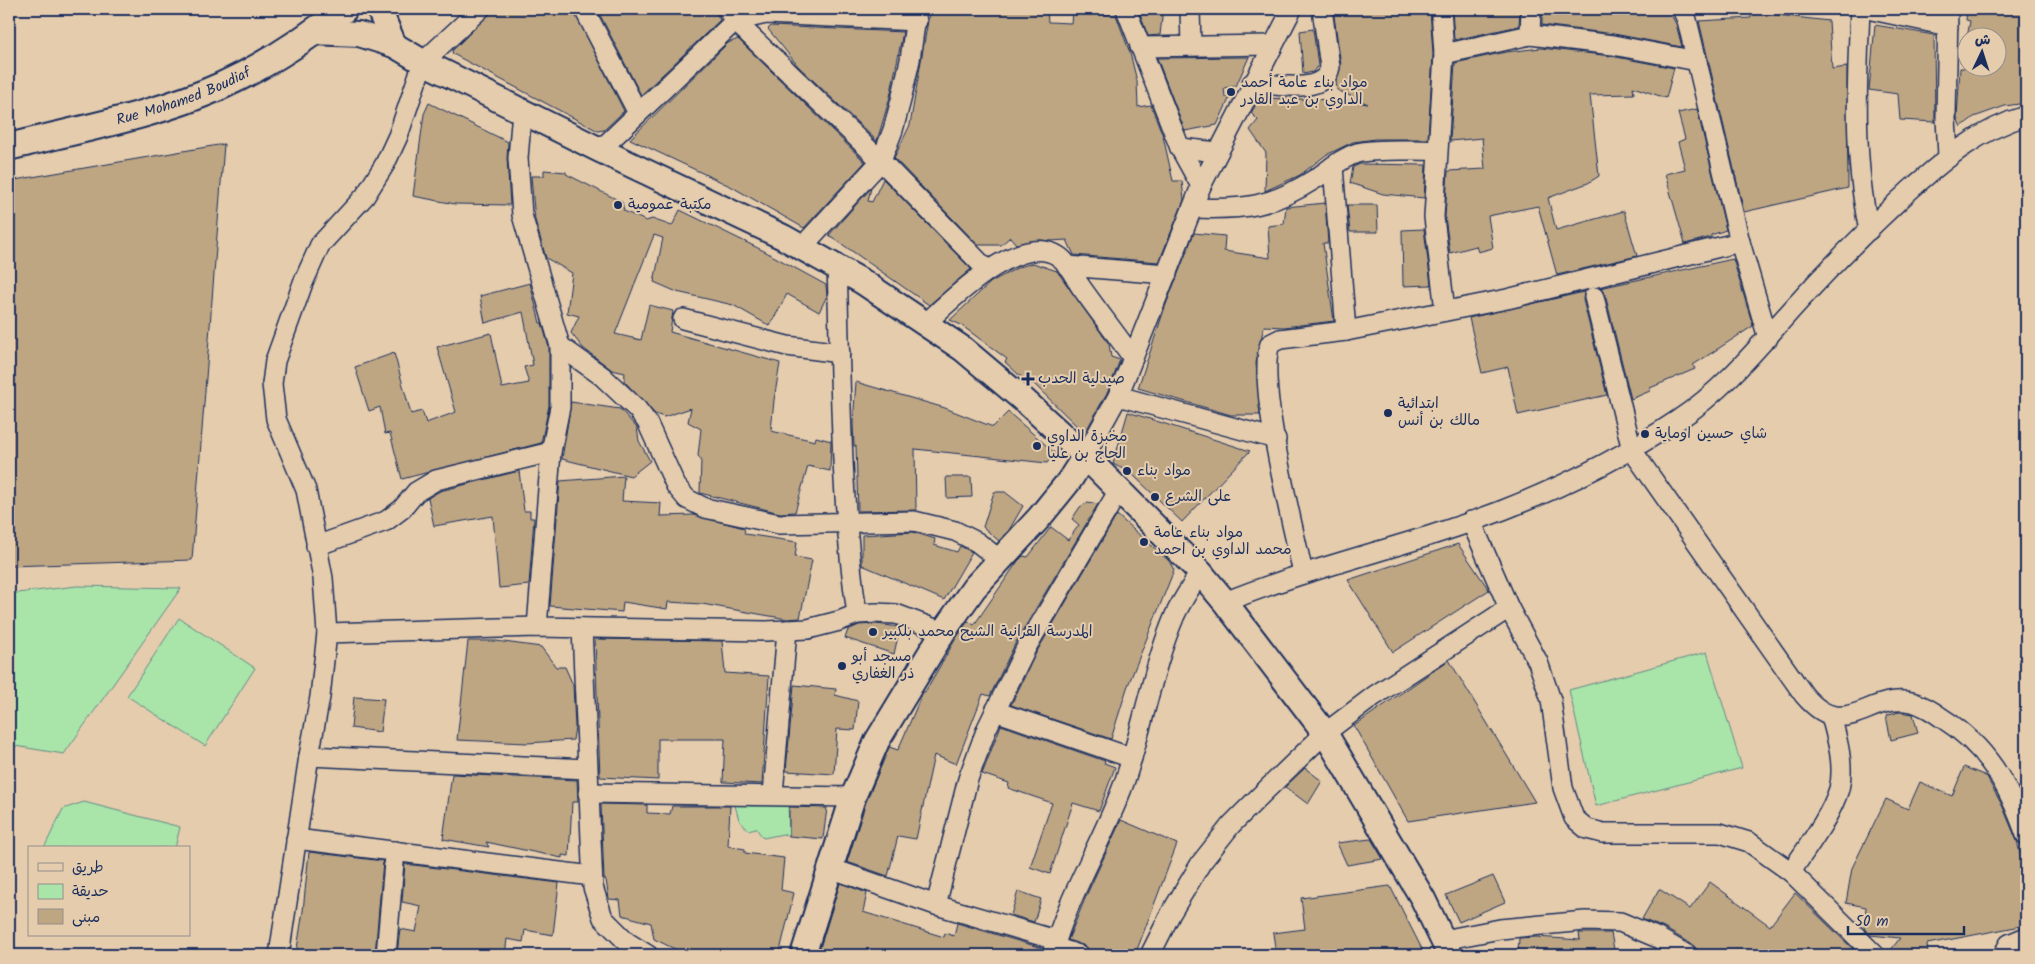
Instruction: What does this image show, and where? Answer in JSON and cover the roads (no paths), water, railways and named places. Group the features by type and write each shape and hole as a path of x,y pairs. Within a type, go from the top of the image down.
{"main road":[{"name":"Rue Mohamed Boudiaf","path":"9,147 178,103 220,87 261,67 344,9"}],"street":[{"path":"379,9 394,45"},
{"path":"279,955 309,756 320,697 327,633 323,578 306,490 276,419 272,384 275,361 303,283 320,245 365,196 385,164 398,136 423,62 480,9"},
{"path":"584,9 638,113"},
{"path":"1126,9 1180,148 1201,186"},
{"path":"1190,9 1191,46"},
{"path":"803,955 853,796 877,741 944,632 974,588 1039,518 1069,481 1085,456 1118,396 1201,186 1252,83 1292,9"},
{"path":"1252,83 1307,86 1322,82 1328,76 1330,67 1322,9"},
{"path":"1441,9 1444,54 1434,218 1445,311"},
{"path":"1530,35 1531,9"},
{"path":"1682,9 1688,20 1740,242 1768,338"},
{"path":"1860,9 1858,145 1863,200 1869,230"},
{"path":"1867,9 1948,17 1946,118 1948,156"},
{"path":"600,150 638,113 731,15 758,15 783,12 917,15 901,100 893,130 881,161 802,247"},
{"path":"731,15 881,161 987,270"},
{"path":"312,32 359,34 394,45 423,62 600,150 802,247 926,323 963,349 1026,402 1085,456 1200,572 1225,602 1326,733 1419,890 1446,947 1500,929 1585,921 1620,922 1658,938 1688,955"},
{"path":"1444,54 1530,35 1613,45 1697,60"},
{"path":"1140,47 1272,45"},
{"path":"522,111 518,158 522,215 560,346 560,407 551,452 537,627"},
{"path":"1225,602 1303,573 1471,521 1553,487 1632,450 1681,418 1717,390 1744,365 1796,306 1869,230 1948,156 1981,135 2026,116"},
{"path":"1180,148 1218,152"},
{"path":"1192,208 1226,209 1254,207 1278,199 1343,159 1359,153 1437,150"},
{"path":"1333,166 1346,330"},
{"path":"1303,573 1276,439 1266,364 1266,356 1270,344 1280,339 1346,330 1507,299 1740,242"},
{"path":"926,323 987,270 1028,252 1039,250 1060,257 1133,358"},
{"path":"1067,266 1167,274"},
{"path":"837,268 847,521 850,565 857,614"},
{"path":"1594,296 1632,450 1804,695 1815,708 1831,716 1845,717 1893,702 1912,702 1934,712 1961,730 1983,750 2017,809 2026,835"},
{"path":"684,319 787,346 840,353"},
{"path":"560,346 602,376 637,409 647,422 676,486 687,499 705,508 779,524 914,521 954,531 977,542 1000,560"},
{"path":"1118,396 1276,439"},
{"path":"316,546 386,521 402,509 416,492 436,480 551,452"},
{"path":"936,905 968,780 995,711 1026,648 1119,490"},
{"path":"1471,521 1509,608 1538,662 1551,700 1563,788 1574,818 1586,829 1603,833 1720,833 1749,842 1791,872 1875,955"},
{"path":"1054,948 1124,784 1176,614 1200,572"},
{"path":"1150,955 1171,913 1202,863 1231,825 1326,733 1374,696 1509,608"},
{"path":"327,633 537,627 787,630 808,629 857,614 896,614 944,632"},
{"path":"582,628 593,887 603,918 627,942 648,955"},
{"path":"773,794 787,630"},
{"path":"995,711 1132,758"},
{"path":"1791,872 1828,813 1839,788 1841,766 1831,716"},
{"path":"309,756 587,769"},
{"path":"588,792 853,796"},
{"path":"296,839 592,876"},
{"path":"386,955 395,850"},
{"path":"830,868 1054,948 1079,955"},
{"path":"2003,955 2009,944 2026,937"}],"place":[{"name":"مواد بناء عامة أحمد الداوي بن عبد القادر","path":"1231,92"},
{"name":"مكتبة عمومية","path":"618,205"},
{"name":"صيدلية الحدب","path":"1028,379"},
{"name":"ابتدائية مالك بن أنس","path":"1388,413"},
{"name":"شاي حسين اوماية","path":"1645,434"},
{"name":"مخبزة الداوي الحاج بن عليا","path":"1037,446"},
{"name":"مواد بناء","path":"1127,471"},
{"name":"على الشرع","path":"1155,497"},
{"name":"مواد بناء عامة محمد الداوي بن احمد","path":"1144,542"},
{"name":"المدرسة القرانية الشيح محمد بلكبير","path":"873,632"},
{"name":"مسجد أبو ذر الغفاري","path":"842,666"}]}
